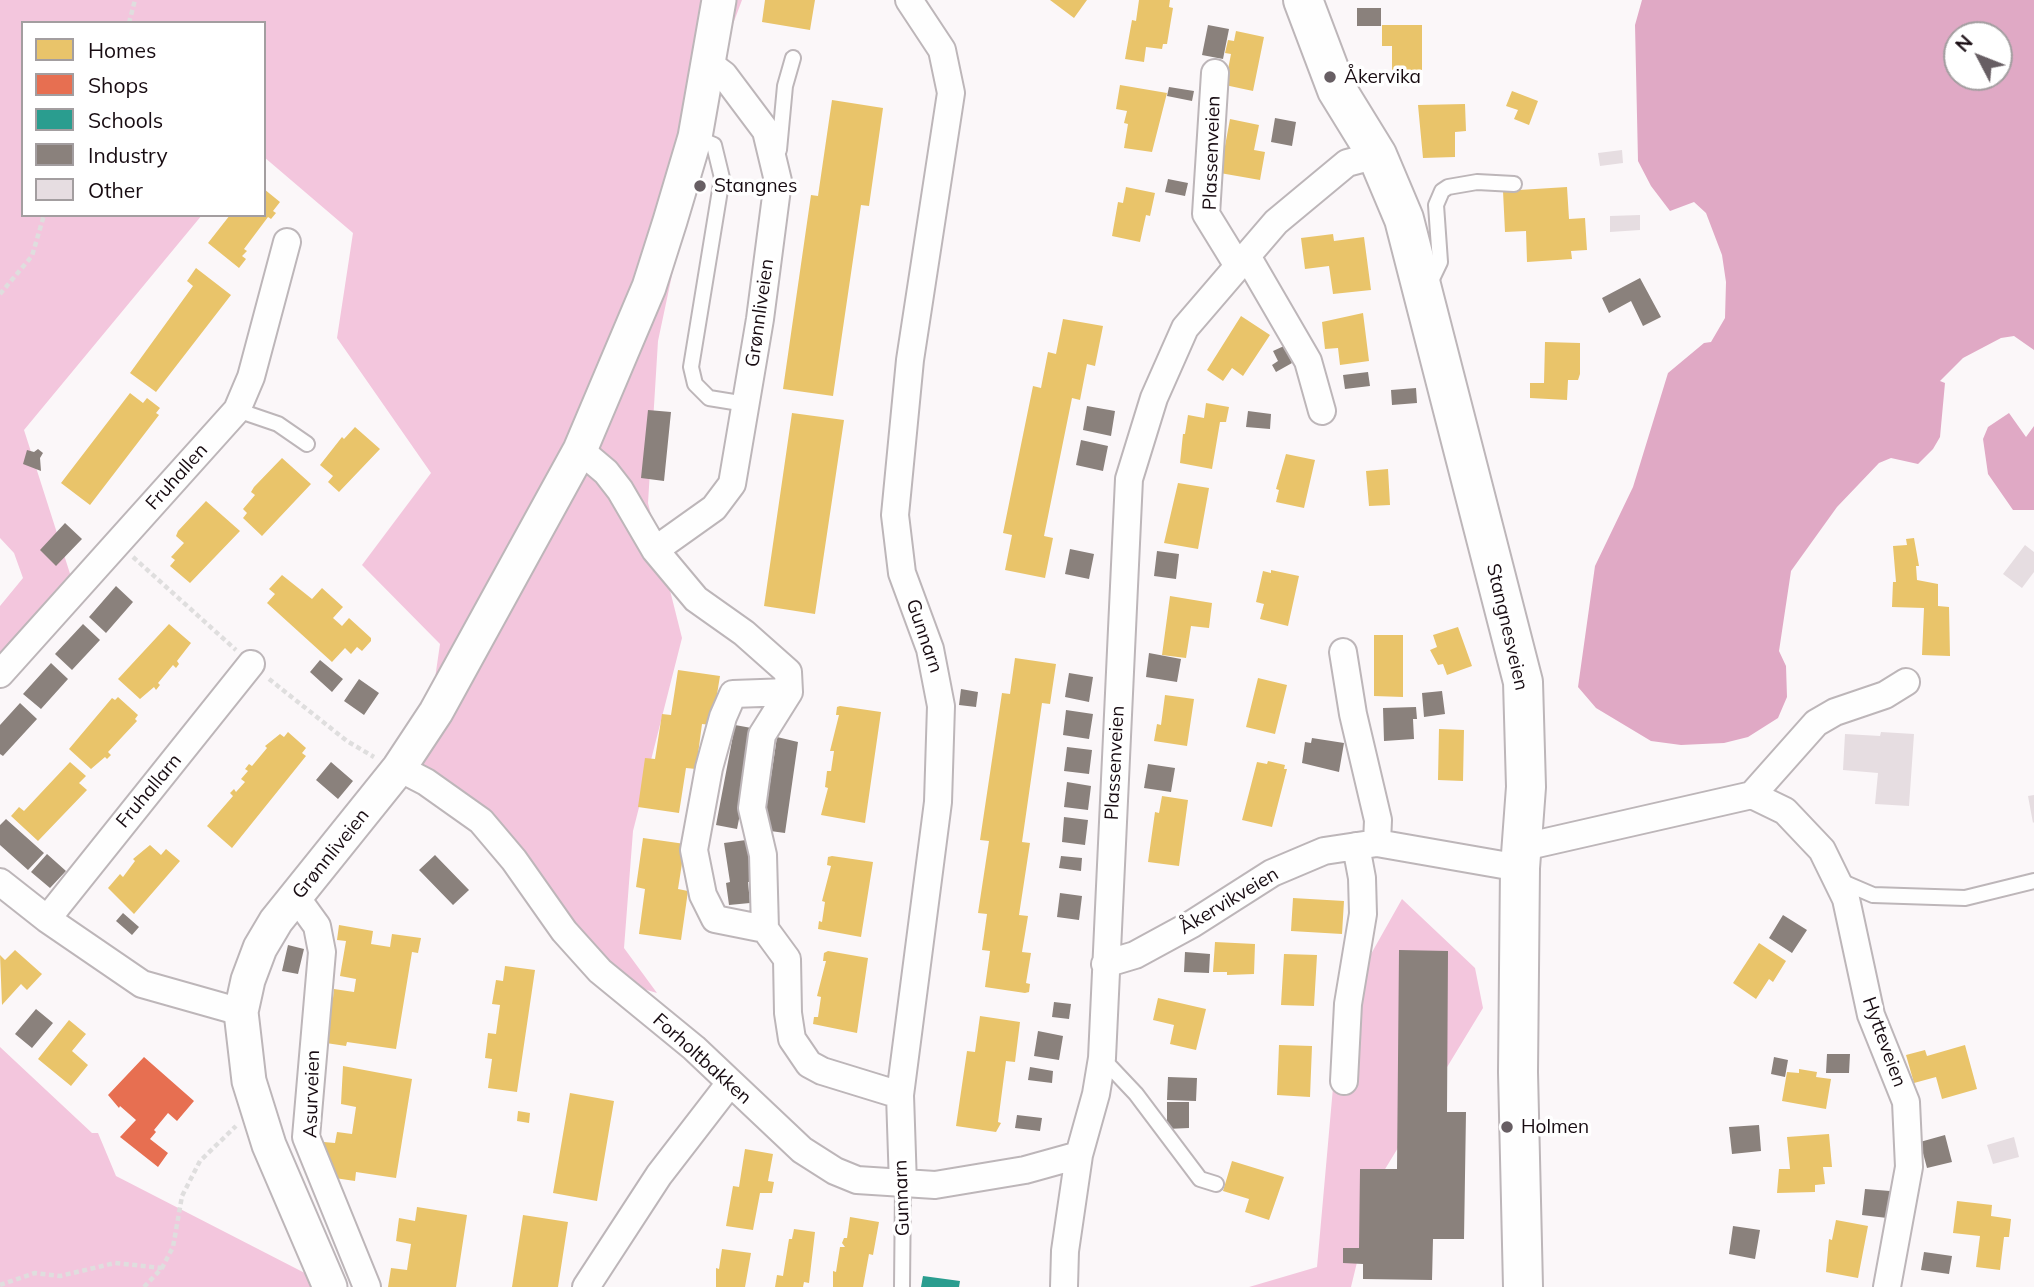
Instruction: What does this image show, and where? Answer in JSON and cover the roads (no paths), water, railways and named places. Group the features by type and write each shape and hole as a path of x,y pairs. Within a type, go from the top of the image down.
{"main road":[{"name":"Stangnesveien","path":"1303,0 1338,90 1377,155 1404,219 1523,682 1526,787 1518,1072 1522,1287"}],"street":[{"name":"Grønnliveien","path":"330,1287 279,1169 257,1109 243,1043 241,1012 248,981 260,948 276,921 399,768 475,646 580,450 649,287 695,137 719,0"},
{"name":"Gunnarn","path":"903,1185 900,1094 937,802 942,706 930,649 902,573 895,515 910,360 951,93 942,50 909,0"},
{"name":"Grønnliveien","path":"655,550 705,515 732,484 746,404 777,169 766,131 724,75 708,63"},
{"name":"Plassenveien","path":"1215,74 1206,214 1243,260"},
{"name":"Plassenveien","path":"1064,1287 1065,1251 1079,1155 1096,1094 1101,1058 1129,480 1154,398 1185,328 1276,222 1347,163 1377,155"},
{"name":"Fruhallen","path":"0,674 237,411 251,377 287,242"},
{"path":"1243,260 1308,361 1322,411"},
{"path":"580,450 606,472 620,490 655,550 696,599 744,633 788,672 789,692 762,735 751,808 762,855 765,929 787,960 788,1013 792,1039 799,1054 822,1071 900,1094"},
{"path":"1343,652 1353,714 1377,820 1366,845 1362,878 1363,914 1348,1004 1344,1081"},
{"name":"Fruhallarn","path":"47,919 251,664"},
{"path":"1522,858 1752,795 1816,723 1835,712 1885,695 1906,682"},
{"path":"765,929 715,919 703,895 694,850 709,768 733,694 789,692"},
{"name":"Forholtbakken","path":"399,768 426,782 481,821 514,860 577,948 802,1150 835,1171 857,1180 935,1185 1025,1170 1079,1155"},
{"name":"Hytteveien","path":"1752,795 1785,811 1822,849 1846,899 1871,1015 1906,1102 1909,1167 1887,1287"},
{"name":"Åkervikveien","path":"1105,964 1135,956 1192,925 1272,873 1324,851 1366,845 1522,858"},
{"path":"0,882 47,919 142,984 241,1012"},
{"name":"Asurveien","path":"296,897 317,926 322,953 306,1137 367,1287"},
{"path":"586,1287 659,1175 730,1083"}],"lane":[{"path":"777,169 785,86 793,58"},
{"path":"695,137 714,145 722,178 691,367 695,384 709,398 746,404"},
{"path":"1423,295 1440,262 1436,205 1442,191 1448,187 1477,182 1514,184"},
{"path":"237,411 278,424 307,444"},
{"path":"1837,879 1873,895 1965,898 2034,881"},
{"path":"1101,1058 1136,1094 1200,1179 1216,1184"},
{"name":"Gunnarn","path":"902,1287 903,1185"}],"place":[{"name":"Åkervika","path":"1330,77"},
{"name":"Stangnes","path":"700,186"},
{"name":"Holmen","path":"1507,1127"}]}
